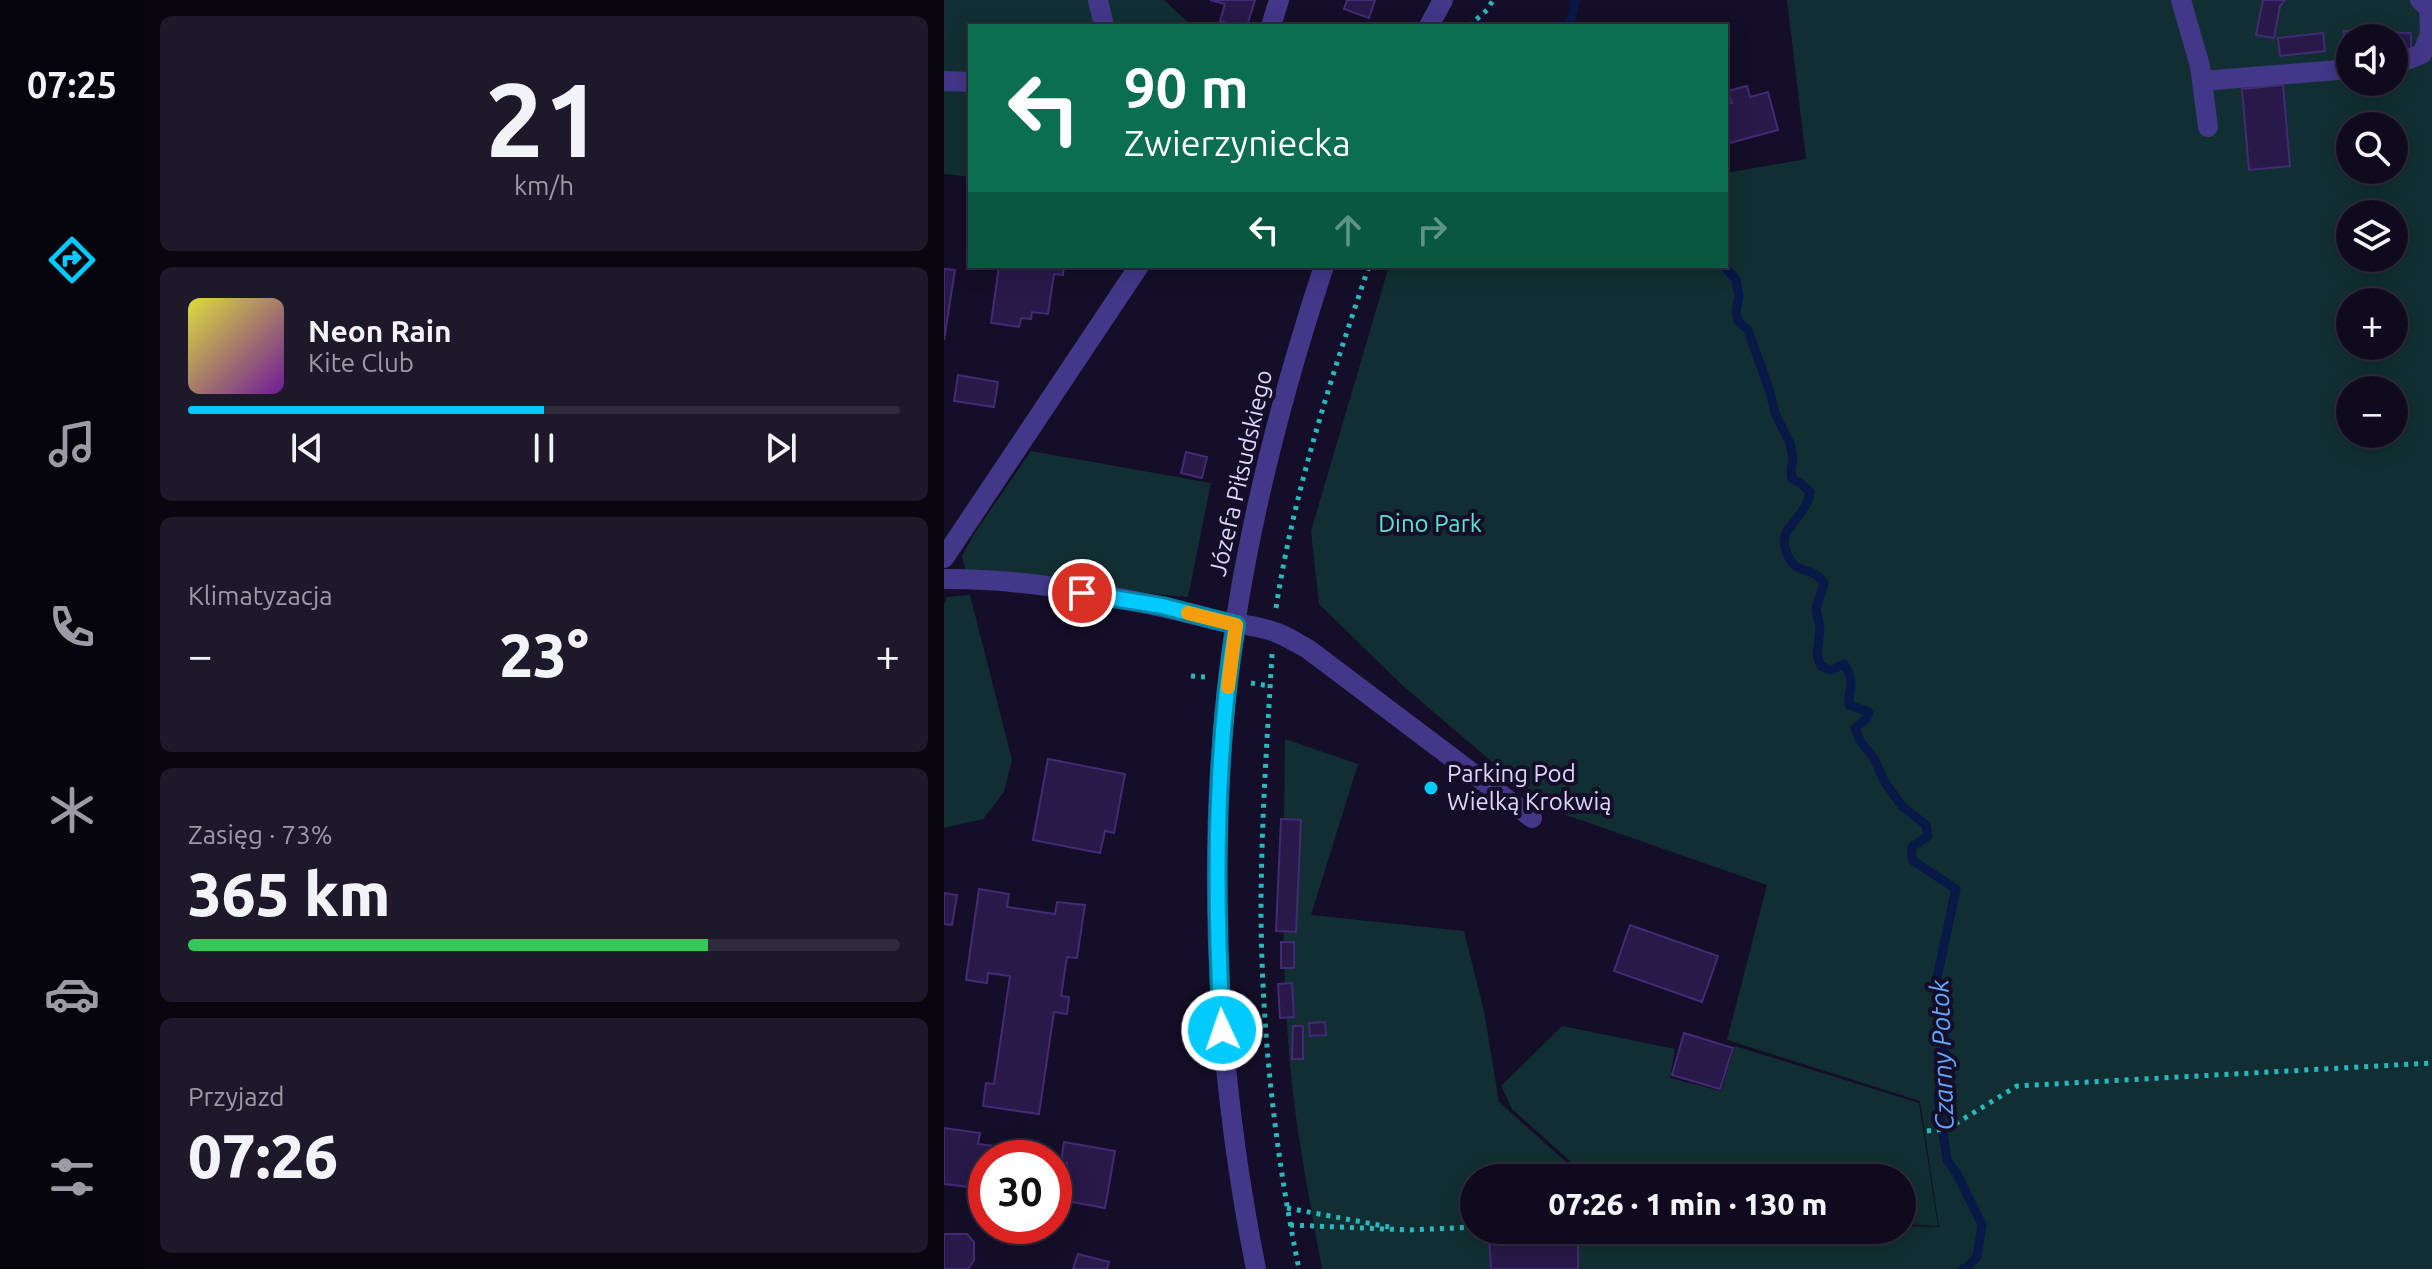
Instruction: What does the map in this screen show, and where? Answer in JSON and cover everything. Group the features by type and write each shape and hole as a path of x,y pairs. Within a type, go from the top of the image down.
{"street":[{"path":"1098,0 1104,24"},
{"path":"1272,24 1279,0"},
{"path":"1430,24 1443,0"},
{"path":"2181,0 2202,81 2208,127"},
{"path":"2408,60 2422,54 2430,34 2429,8 2420,0"},
{"path":"2202,81 2336,70"},
{"path":"944,81 968,82"},
{"path":"944,558 1138,268"},
{"name":"Józefa Piłsudskiego","path":"1256,1269 1233,1136 1222,1030 1218,900 1221,786 1236,625 1252,530 1274,431 1323,268"},
{"path":"944,579 970,578 1029,584 1162,606 1273,631 1308,649 1532,818"}],"path":[{"path":"1471,24 1493,0"},
{"path":"1299,1269 1269,1080 1261,915 1263,803 1273,631 1282,571 1303,478 1368,268"},
{"path":"1246,683 1270,686"},
{"path":"1927,1131 1947,1129 2017,1086 2432,1063"},
{"path":"1287,1208 1410,1230"},
{"path":"1290,1225 1410,1230 1460,1228"}],"green space":[{"path":"944,0 1164,0 1190,24 968,24 968,177 944,174"},
{"name":"Dino Park","path":"1787,0 2432,0 2432,1269 1322,1269 1296,1116 1287,1023 1283,902 1285,739 1358,764 1311,915 1464,931 1484,1011 1499,1102 1568,1164 1460,1164 1460,1244 1916,1244 1916,1226 1939,1227 1920,1101 1727,1040 1767,885 1546,808 1402,685 1319,604 1311,531 1388,268 1728,268 1728,173 1806,159"},
{"path":"1031,451 1211,483 1188,597 979,579 966,572 962,556"},
{"path":"970,595 1012,760 1004,792 983,819 944,828 944,604 947,597"},
{"path":"1562,1026 1675,1049 1670,1078 1721,1091 1735,1046 1919,1103 1938,1226 1916,1225 1916,1164 1573,1164 1512,1109 1501,1086"}],"building":[{"path":"1210,0 1255,0 1248,24 1220,21 1225,4"},
{"path":"1347,0 1375,0 1369,18 1344,9"},
{"path":"2263,0 2285,0 2280,6 2274,38 2256,35"},
{"path":"2323,33 2325,51 2280,56 2278,38"},
{"path":"2408,33 2411,33 2411,51 2408,51"},
{"path":"2283,85 2290,166 2249,170 2242,89"},
{"path":"1747,86 1750,97 1768,92 1778,130 1728,143 1728,104 1732,103 1728,91"},
{"path":"999,268 1064,268 1063,275 1054,274 1048,314 1032,312 1031,319 1021,318 1019,327 991,323"},
{"path":"944,269 955,270 944,340"},
{"path":"958,375 998,382 994,407 954,401"},
{"path":"1186,452 1207,457 1202,478 1181,473"},
{"path":"1048,759 1125,774 1114,833 1105,831 1100,853 1033,840"},
{"path":"1281,819 1301,820 1296,932 1276,931"},
{"path":"979,889 1009,894 1007,907 1055,914 1057,902 1085,905 1077,958 1067,957 1061,996 1069,997 1067,1014 1054,1012 1039,1114 983,1106 986,1083 994,1084 1010,976 988,973 987,983 966,980"},
{"path":"944,893 957,895 952,925 944,924"},
{"path":"1630,925 1718,956 1702,1002 1614,971"},
{"path":"1281,942 1294,942 1294,968 1281,968"},
{"path":"1292,983 1294,1017 1280,1018 1278,984"},
{"path":"1325,1022 1326,1035 1310,1036 1309,1023"},
{"path":"1293,1026 1303,1026 1303,1059 1292,1059"},
{"path":"1684,1033 1733,1048 1720,1089 1672,1075"},
{"path":"944,1128 980,1133 979,1140 968,1140 968,1187 944,1184"},
{"path":"1072,1143 1115,1151 1105,1208 1072,1202"},
{"path":"944,1234 967,1234 968,1244 974,1244 974,1260 968,1269 944,1269"},
{"path":"1489,1244 1578,1244 1578,1269 1491,1269"},
{"path":"1078,1254 1109,1262 1107,1269 1073,1269"}],"waterway":[{"name":"Czarny Potok","path":"1570,24 1576,0"},
{"name":"Czarny Potok","path":"1726,268 1736,280 1738,321 1748,330 1775,413 1790,443 1792,479 1810,492 1784,540 1793,564 1813,573 1824,583 1816,609 1820,628 1817,655 1821,666 1831,670 1844,664 1851,681 1849,705 1869,712 1855,728 1860,741 1874,758 1884,781 1902,806 1926,825 1928,836 1912,847 1912,860 1956,889 1937,978 1943,998 1945,1054 1938,1098 1947,1160 1982,1225 1977,1257 1962,1269"}],"slow traffic":[{"path":"1188,613 1236,625 1228,687"}],"place":[{"name":"Parking Pod Wielką Krokwią","path":"1431,788"}],"route":[{"path":"1082,593 1162,606 1236,625 1226,709 1219,822 1218,928 1222,1030"}]}
